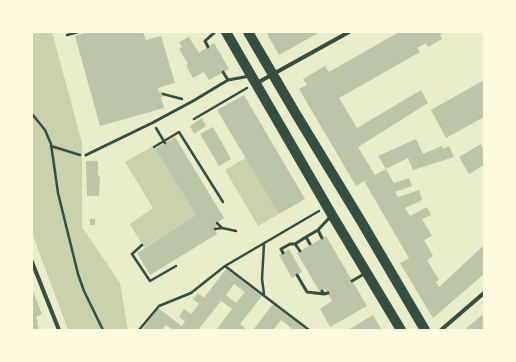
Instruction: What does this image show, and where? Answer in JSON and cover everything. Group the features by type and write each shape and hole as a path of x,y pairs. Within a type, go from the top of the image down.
{"main road":[{"path":"226,32 332,215 401,330"},
{"path":"248,32 425,330"}],"street":[{"path":"254,79 273,74 349,32"},
{"path":"32,262 59,330"},
{"path":"441,330 484,293"}],"lane":[{"path":"208,47 205,41 215,32"},
{"path":"223,72 228,80"},
{"path":"86,155 194,101 228,80 254,79"},
{"path":"283,253 281,249 290,244 295,244 318,230 332,215"},
{"path":"318,230 322,238"},
{"path":"306,237 310,244"},
{"path":"295,244 300,251"},
{"path":"352,281 366,272"},
{"path":"297,275 307,292 325,293"}],"path":[{"path":"67,35 78,32"},
{"path":"194,119 254,79"},
{"path":"163,94 194,101"},
{"path":"32,114 45,130 51,146 58,193 78,274 102,330"},
{"path":"152,123 165,143"},
{"path":"154,147 179,132 223,202"},
{"path":"51,146 75,155 86,155"},
{"path":"139,330 159,306 192,293 225,266 306,218"},
{"path":"217,223 222,228"},
{"path":"215,229 222,228 236,231"},
{"path":"264,244 262,279 264,294"},
{"path":"142,245 132,254 150,281 176,266"},
{"path":"225,266 264,294 309,330"}],"green space":[{"path":"32,32 52,32 82,143 82,227 120,283 128,330 68,330 32,233"},
{"path":"153,146 196,215 144,248 130,224 153,208 125,162"},
{"path":"247,157 279,214 258,226 225,170"}],"building":[{"path":"88,32 143,32 146,40 161,36 175,83 158,88 159,92 163,92 163,97 161,97 164,108 100,126 75,36"},
{"path":"266,32 320,32 279,55"},
{"path":"399,32 445,32 440,35 442,39 428,47 426,43 417,48 420,52 339,98 357,128 421,90 428,103 358,147 375,175 386,169 394,183 409,178 412,186 395,192 398,197 419,190 422,200 405,208 410,216 427,207 431,215 422,219 432,236 424,240 433,256 427,260 439,280 436,282 439,287 484,245 484,274 433,318 400,263 409,258 364,181 356,186 299,89 307,85 303,79 325,66 329,72"},
{"path":"189,37 199,53 214,43 229,69 209,80 204,72 193,78 186,65 188,64 179,49 182,47 179,42"},
{"path":"484,80 484,117 446,138 431,110"},
{"path":"244,95 305,199 279,214 217,110"},
{"path":"202,118 206,126 194,134 190,126"},
{"path":"213,127 231,159 219,166 200,134"},
{"path":"175,137 224,218 217,223 215,229 217,234 150,275 137,253 196,215 155,149"},
{"path":"416,139 423,154 442,146 443,149 449,146 454,157 413,170 408,158 386,169 378,156"},
{"path":"481,144 484,150 484,165 469,174 459,157"},
{"path":"86,161 98,161 98,175 100,176 99,196 87,196"},
{"path":"90,219 95,219 95,225 90,225"},
{"path":"326,236 367,306 330,327 320,309 332,301 325,289 320,292 297,253"},
{"path":"289,249 302,272 292,278 279,255"},
{"path":"226,269 262,296 240,324 247,330 216,330 232,309 221,301 198,330 173,330 166,325 162,330 142,330 158,308 182,326 185,321 179,317 184,309 191,314 199,304 193,299 198,293 204,298","holes":["234,284 245,292 236,303 226,295"]},
{"path":"32,289 42,314 36,317 39,330 32,330"},
{"path":"273,304 306,330 290,330 291,328 281,320 273,330 253,330"},
{"path":"484,313 484,330 464,330 481,316"},
{"path":"373,315 382,330 348,330"}]}
